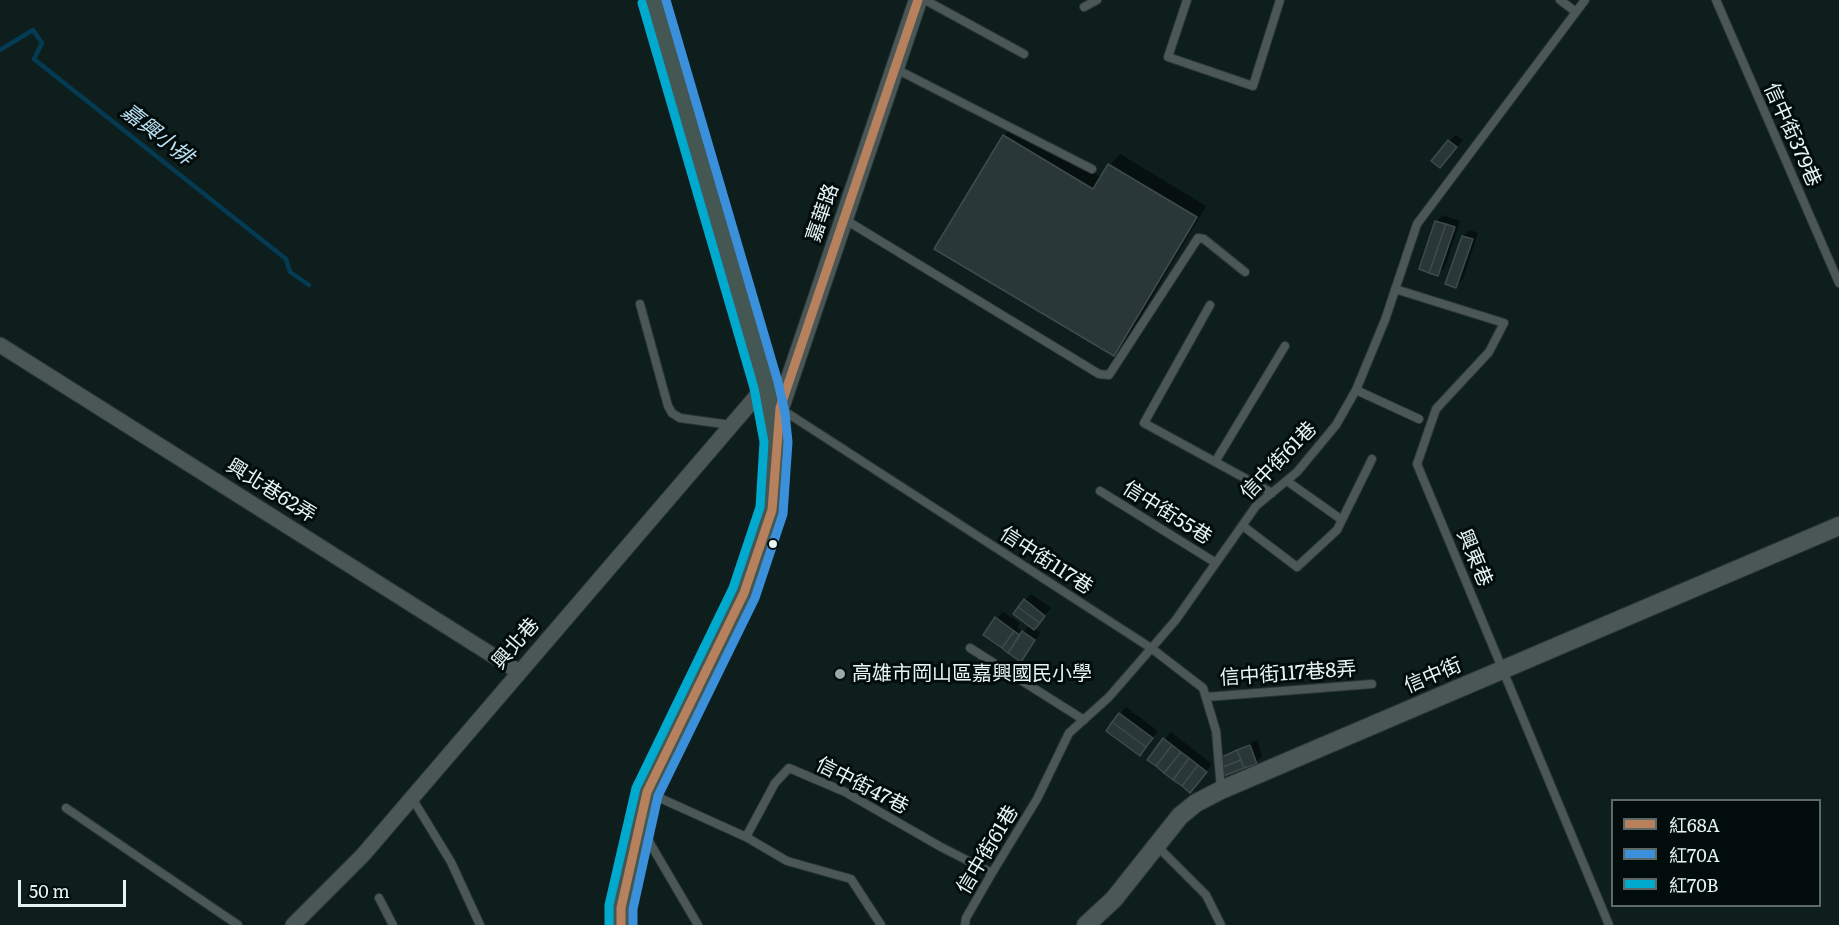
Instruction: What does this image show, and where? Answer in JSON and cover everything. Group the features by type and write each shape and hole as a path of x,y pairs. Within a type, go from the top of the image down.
{"main road":[{"path":"621,925 621,908 647,792 744,592 772,510 776,442 766,385 654,0"}],"street":[{"name":"嘉華路","path":"776,442 780,408 918,0"},
{"name":"興北巷62弄","path":"0,345 519,672"},
{"name":"興北巷","path":"293,925 363,855 766,385"},
{"name":"信中街","path":"1086,925 1114,899 1180,816 1196,803 1221,790 1839,526"}],"lane":[{"path":"926,0 1023,54"},
{"path":"1084,7 1097,0"},
{"path":"1187,0 1168,57 1253,86 1280,0"},
{"path":"1560,0 1576,12"},
{"name":"信中街61巷","path":"965,925 966,918 1037,799 1064,740 1109,697 1175,621 1256,506 1297,472 1336,425 1356,390 1385,320 1417,224 1585,0"},
{"name":"信中街379巷","path":"1716,0 1839,283"},
{"path":"896,69 1092,169"},
{"path":"844,219 1099,374 1108,375 1198,238 1204,239 1245,272"},
{"name":"興東巷","path":"1395,289 1504,323 1489,352 1436,410 1417,464 1609,925"},
{"path":"640,304 668,406 672,413 680,418 731,425"},
{"path":"1210,305 1144,423 1272,493"},
{"path":"1215,462 1285,346"},
{"path":"1356,390 1419,419"},
{"name":"信中街117巷","path":"780,408 1151,648 1203,688 1216,731 1221,790"},
{"path":"1243,526 1297,567 1337,530 1372,459"},
{"path":"1287,481 1342,520"},
{"name":"信中街55巷","path":"1100,491 1216,563"},
{"path":"970,648 1084,720"},
{"name":"信中街117巷8弄","path":"1206,697 1372,684"},
{"name":"信中街47巷","path":"746,837 775,783 789,768 845,792 941,847 992,873"},
{"path":"647,792 746,837 788,861 851,879 881,925"},
{"path":"412,798 451,862 480,925"},
{"path":"66,808 238,925"},
{"path":"638,824 698,925"},
{"path":"1156,845 1206,895 1221,925"},
{"path":"379,898 393,925"}],"building":[{"path":"1003,135 1093,189 1108,164 1197,217 1114,356 934,249"},
{"path":"1448,140 1457,147 1440,168 1431,161"},
{"path":"1435,221 1446,224 1429,273 1419,269"},
{"path":"1446,224 1455,227 1438,276 1429,273"},
{"path":"1462,236 1473,239 1456,288 1445,284"},
{"path":"1024,599 1045,616 1040,623 1018,607"},
{"path":"1018,607 1040,623 1034,630 1013,614"},
{"path":"995,617 1014,631 1002,648 983,635"},
{"path":"1014,631 1020,635 1008,653 1002,648"},
{"path":"1022,631 1035,640 1021,662 1008,653"},
{"path":"1119,713 1153,738 1146,747 1112,722"},
{"path":"1112,722 1146,747 1140,756 1106,731"},
{"path":"1163,738 1172,745 1156,766 1147,760"},
{"path":"1172,745 1181,752 1164,773 1156,766"},
{"path":"1250,745 1257,764 1244,768 1237,750"},
{"path":"1237,750 1241,760 1223,767 1222,757"},
{"path":"1181,752 1189,758 1173,780 1164,773"},
{"path":"1189,758 1198,765 1182,786 1173,780"},
{"path":"1241,760 1244,768 1224,776 1223,767"},
{"path":"1198,765 1207,772 1190,793 1182,786"}],"waterway":[{"name":"嘉興小排","path":"0,50 33,30 42,43 34,59 286,259 290,272 309,285"}],"transit line":[{"name":"紅70A","path":"633,925 633,909 658,796 755,598 783,514 788,442 785,413 778,382 666,0"},
{"name":"紅68A","path":"621,925 621,908 647,792 744,593 772,510 780,408 918,0"},
{"name":"紅70B","path":"609,925 609,905 636,788 733,588 760,507 764,442 754,388 642,3"}],"place":[{"name":"高雄市岡山區嘉興國民小學","path":"840,674"}]}
